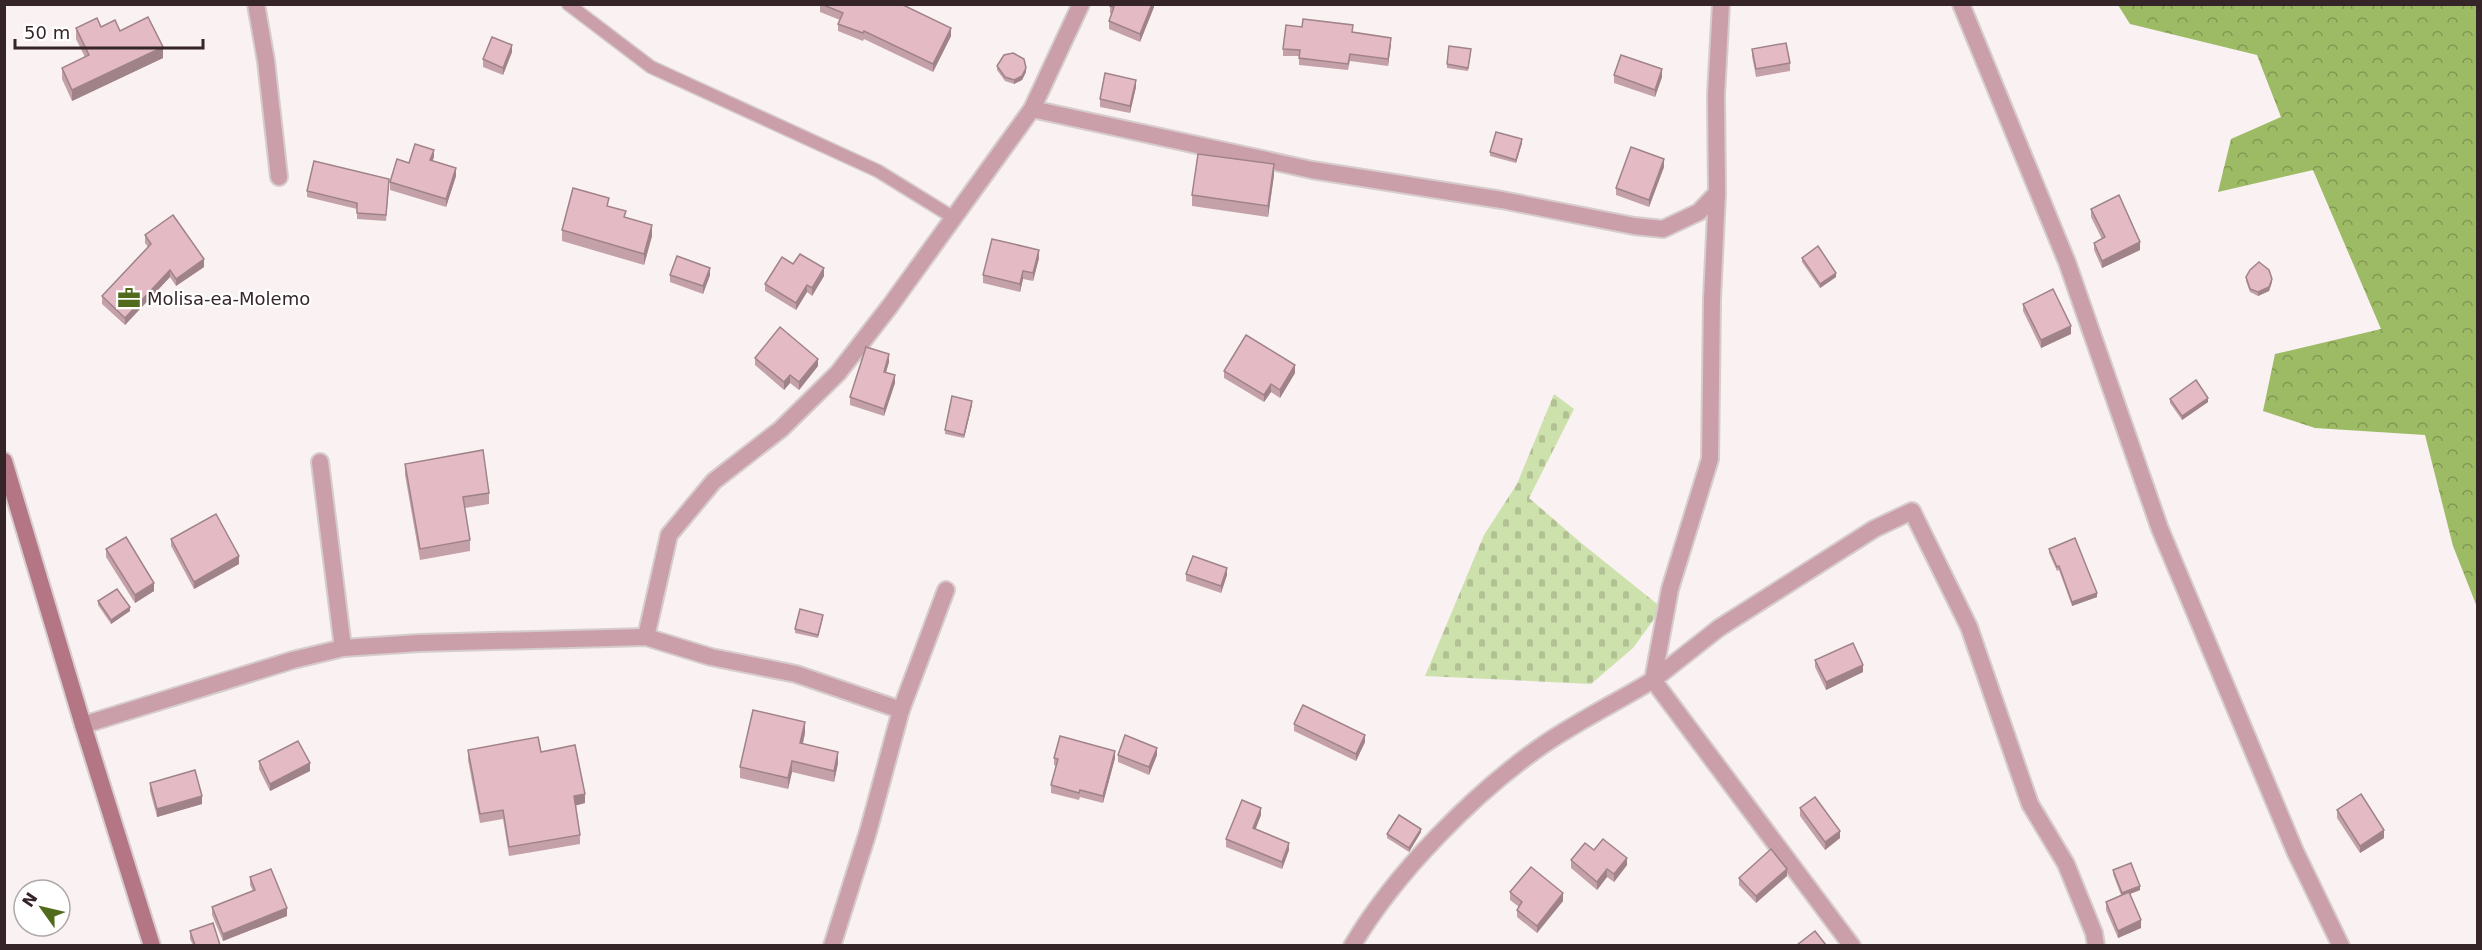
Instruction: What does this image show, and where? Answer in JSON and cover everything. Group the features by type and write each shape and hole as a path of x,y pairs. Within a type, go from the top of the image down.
{"main road":[{"path":"4,461 152,945"}],"street":[{"path":"256,4 266,61 279,177"},
{"path":"646,638 669,535 714,482 780,429 838,373 1032,109 1081,4"},
{"path":"1721,4 1716,95 1717,193 1712,299 1710,459 1670,589 1653,680 1852,945"},
{"path":"1961,4 2067,262 2160,529 2295,851 2341,945"},
{"path":"1032,109 1312,170 1502,200 1634,226 1663,229 1699,212 1717,193"},
{"path":"320,462 343,648"},
{"path":"1352,945 1370,916 1411,866 1472,802 1543,745 1653,680 1719,628 1874,529 1912,511 1969,627 2030,804 2066,864 2094,933 2096,945"},
{"path":"832,945 868,832 901,710 946,590"},
{"path":"83,725 293,660 343,648 419,643 646,638 711,657 796,674 901,710"}],"lane":[{"path":"568,4 651,67 878,171 954,218"}],"green space":[{"path":"2118,5 2477,5 2477,607 2453,546 2425,435 2315,428 2263,411 2275,354 2381,329 2313,170 2218,192 2231,139 2281,117 2257,55 2130,24"},
{"path":"1554,394 1574,409 1529,498 1662,608 1633,648 1591,684 1425,676 1484,535 1517,484"}],"building":[{"path":"821,4 901,4 951,28 933,64 864,31 863,33 838,24 843,13"},
{"path":"1111,4 1152,4 1140,34 1109,21 1114,7 1110,6"},
{"path":"148,17 163,47 72,90 62,68 89,55 76,28 97,18 101,27 115,20 120,31"},
{"path":"1303,19 1353,25 1352,32 1391,38 1388,59 1350,54 1348,64 1299,58 1300,50 1283,49 1286,25 1302,27"},
{"path":"492,37 512,45 503,68 483,59"},
{"path":"1786,43 1790,63 1756,69 1752,49"},
{"path":"1449,46 1471,49 1468,68 1447,64"},
{"path":"1013,53 1024,59 1026,68 1022,76 1014,80 1005,77 997,66 1004,55"},
{"path":"1621,55 1662,69 1655,90 1614,75"},
{"path":"1105,73 1136,80 1130,106 1100,99"},
{"path":"1496,132 1522,139 1516,160 1490,152"},
{"path":"415,144 434,150 430,160 456,168 446,199 390,182 397,159 409,163"},
{"path":"1631,147 1664,159 1649,200 1616,188"},
{"path":"1198,154 1274,164 1268,206 1192,195"},
{"path":"314,161 389,179 386,215 357,213 357,203 307,191"},
{"path":"573,188 609,198 607,206 626,211 624,217 652,225 644,254 562,230"},
{"path":"2119,195 2140,242 2102,261 2094,243 2105,237 2091,209"},
{"path":"173,215 204,259 176,279 170,270 125,318 102,296 151,244 145,235"},
{"path":"992,239 1039,250 1033,273 1023,271 1020,284 983,275"},
{"path":"1818,246 1836,273 1820,284 1802,258"},
{"path":"800,254 824,268 812,288 807,285 796,303 765,284 782,257 793,264"},
{"path":"677,256 710,268 703,286 670,275"},
{"path":"2259,262 2269,270 2272,279 2269,287 2258,292 2250,289 2246,277"},
{"path":"2053,289 2071,326 2041,340 2023,304"},
{"path":"780,327 818,359 799,382 790,375 784,382 755,358"},
{"path":"1246,335 1295,365 1280,390 1271,384 1264,395 1224,371"},
{"path":"866,347 889,354 884,372 895,375 884,409 850,397"},
{"path":"2196,380 2208,398 2182,416 2170,399"},
{"path":"952,396 972,401 964,435 945,430"},
{"path":"483,450 489,493 463,497 470,540 420,549 405,464"},
{"path":"216,514 239,556 194,582 171,539"},
{"path":"126,537 154,583 135,595 106,549"},
{"path":"2075,538 2097,593 2072,602 2059,566 2057,567 2049,549"},
{"path":"1193,556 1227,568 1221,586 1186,574"},
{"path":"117,589 130,607 111,620 98,601"},
{"path":"800,609 823,615 818,635 795,629"},
{"path":"1853,643 1863,665 1826,682 1815,660"},
{"path":"1303,705 1365,735 1356,754 1294,724"},
{"path":"753,710 805,722 800,743 838,752 834,771 792,761 788,778 740,767"},
{"path":"1125,735 1157,748 1149,767 1118,755"},
{"path":"1060,736 1115,751 1103,796 1080,790 1079,793 1051,785 1058,759 1054,758"},
{"path":"538,737 541,752 575,745 585,794 574,796 580,835 509,847 503,810 480,814 468,750"},
{"path":"298,741 310,763 270,784 259,761"},
{"path":"195,770 202,796 157,809 150,783"},
{"path":"2361,794 2384,830 2360,846 2337,810"},
{"path":"1815,797 1840,831 1825,842 1800,808"},
{"path":"1242,800 1261,808 1253,828 1289,843 1282,862 1226,839"},
{"path":"1399,815 1421,829 1409,848 1387,834"},
{"path":"1603,839 1627,858 1614,874 1607,869 1597,882 1571,860 1585,843 1594,850"},
{"path":"1771,849 1787,869 1756,896 1739,878"},
{"path":"2131,863 2140,886 2122,893 2113,870"},
{"path":"1531,867 1563,893 1537,926 1517,910 1522,902 1510,892"},
{"path":"271,869 287,908 223,934 212,907 255,890 250,877"},
{"path":"2129,892 2141,920 2118,931 2106,902"},
{"path":"213,923 220,945 195,945 190,931"},
{"path":"1815,931 1826,945 1797,945"}],"place":[{"name":"Molisa-ea-Molemo","path":"129,298"}]}
